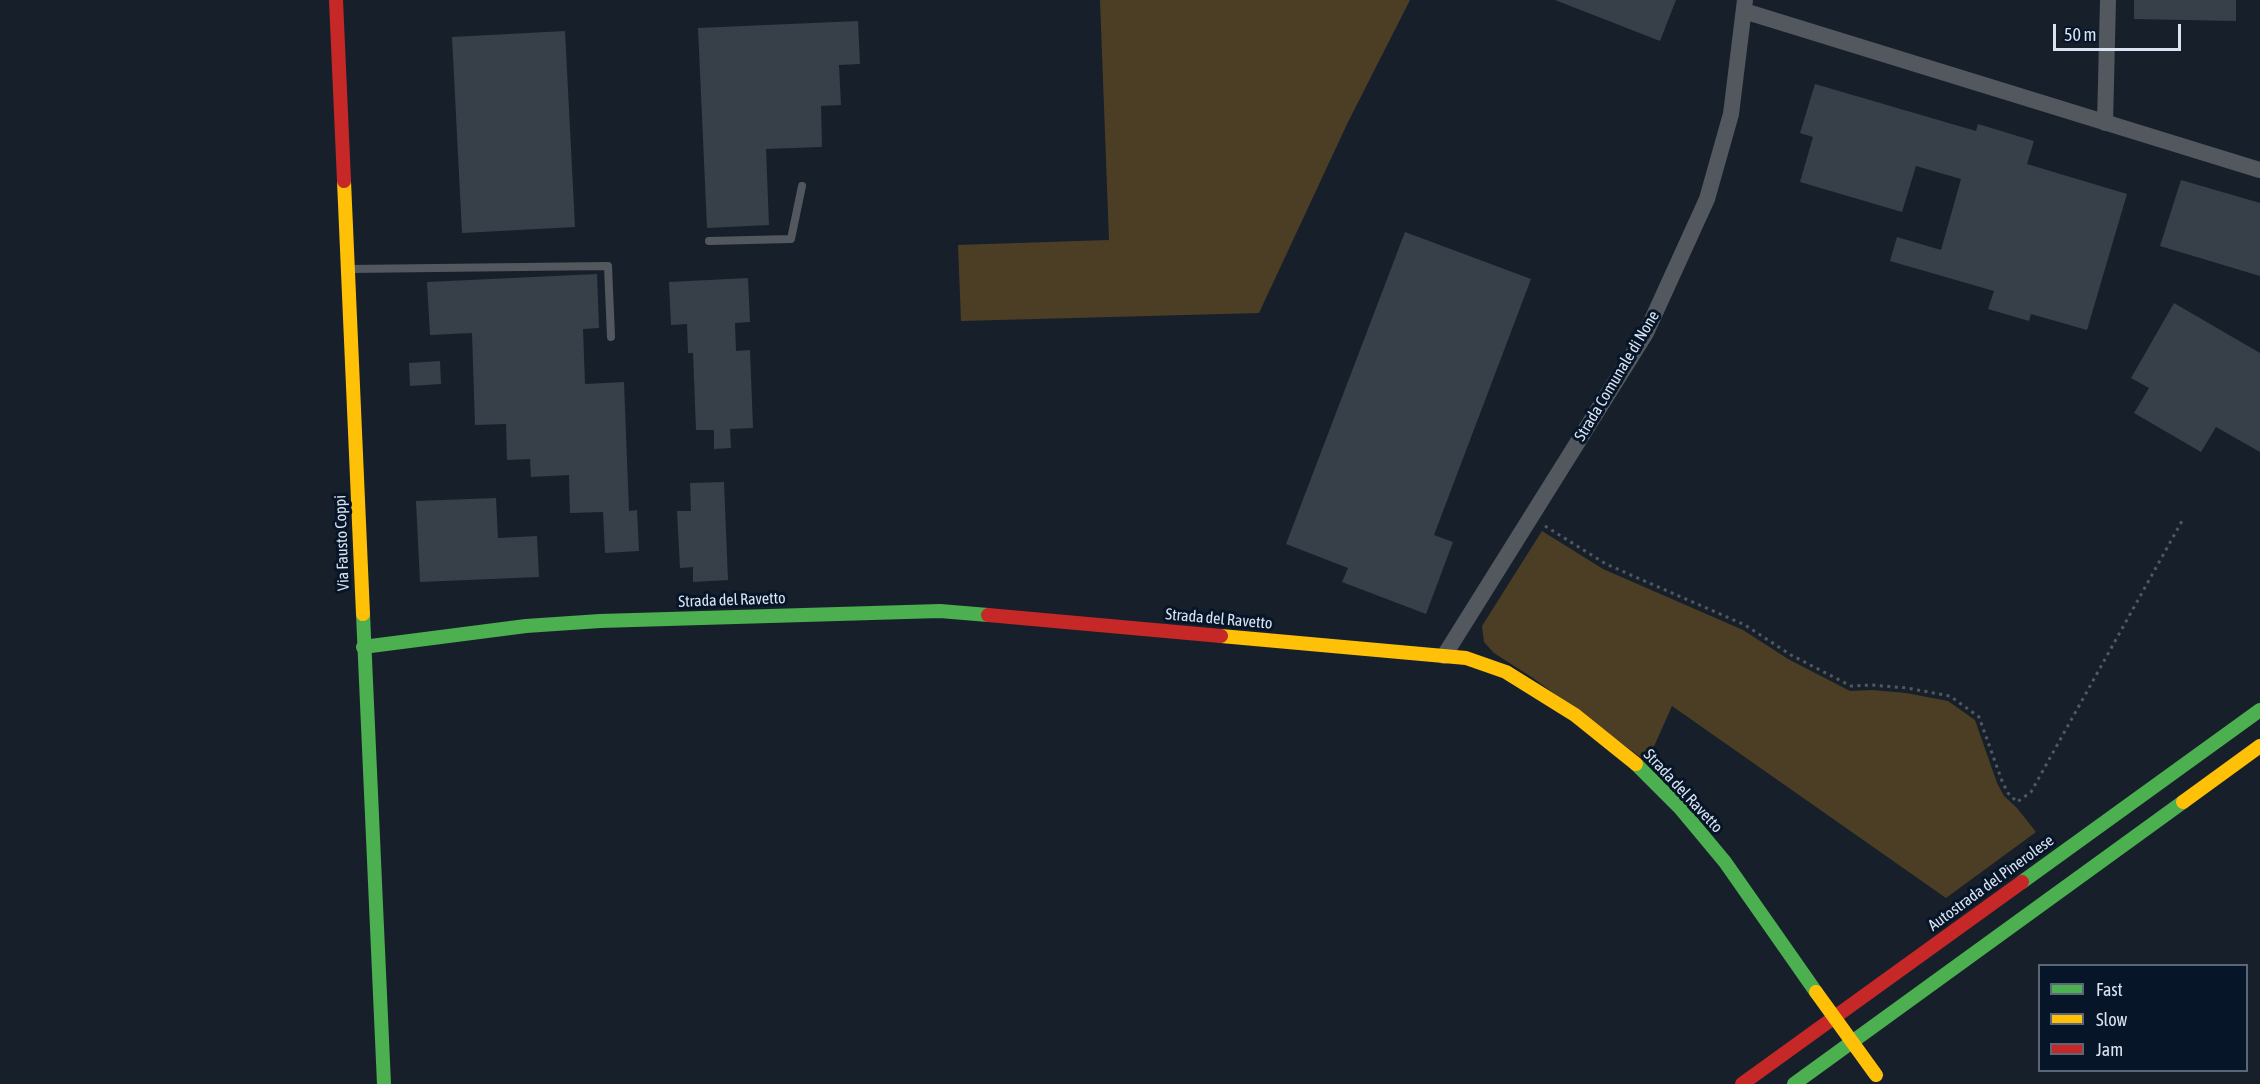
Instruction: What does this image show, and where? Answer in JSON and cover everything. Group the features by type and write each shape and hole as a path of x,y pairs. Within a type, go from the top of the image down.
{"main road":[{"name":"Via Fausto Coppi","path":"336,0 384,1084"},
{"name":"Strada del Ravetto","path":"363,647 526,626 600,621 940,611 1466,658 1506,672 1575,715 1628,756 1680,808 1725,862 1880,1080"},
{"name":"Autostrada del Pinerolese","path":"1742,1084 2260,710"},
{"path":"1794,1084 2260,746"}],"street":[{"path":"2105,123 2108,0"},
{"path":"1744,6 2105,123 2260,170"},
{"name":"Strada Comunale di None","path":"1444,656 1646,333 1707,199 1731,114 1744,6"}],"lane":[{"path":"709,241 791,239 802,186"},
{"path":"347,269 608,266 611,338"}],"path":[{"path":"1531,517 1606,564 1745,625 1791,655 1851,686 1895,687 1950,696 1979,717 2002,781 2008,794 2017,802 2031,792 2182,521"}],"shaded area":[{"path":"1100,0 1410,0 1348,122 1259,313 961,321 958,245 1109,240"},
{"path":"1542,531 1603,569 1743,630 1788,659 1850,691 1906,693 1948,701 1975,720 1997,783 2004,796 2036,832 1946,898 1672,706 1647,762 1533,678 1494,653 1484,642 1482,626"}],"building":[{"path":"1555,0 1676,0 1660,41"},
{"path":"2134,0 2236,0 2236,21 2134,19"},
{"path":"858,21 860,64 839,65 841,105 821,106 822,147 766,149 769,225 707,228 698,28"},
{"path":"565,31 575,227 462,233 452,37"},
{"path":"1815,84 1976,131 1978,124 2034,141 2027,164 2127,194 2087,330 2031,314 2029,321 1988,309 1994,291 1890,261 1897,237 1941,250 1961,179 1916,166 1902,212 1800,182 1813,137 1800,133"},
{"path":"2181,180 2260,203 2260,276 2160,246"},
{"path":"1405,232 1531,279 1434,535 1453,542 1426,614 1342,582 1348,568 1286,544"},
{"path":"597,274 599,328 583,329 585,384 624,382 629,511 637,510 639,551 605,553 603,512 570,513 569,475 531,477 530,459 507,460 506,424 475,425 472,333 430,335 427,282"},
{"path":"748,278 750,322 735,323 736,351 750,350 753,428 730,429 731,448 714,449 714,430 696,430 693,353 688,353 687,324 671,325 669,282"},
{"path":"2174,303 2260,353 2260,452 2216,427 2201,452 2134,413 2149,388 2131,378"},
{"path":"440,361 441,384 410,386 409,363"},
{"path":"724,482 728,580 693,582 693,567 680,568 677,511 691,511 690,483"},
{"path":"496,498 498,538 537,536 539,577 420,582 416,501"}],"traffic: fast":[{"path":"363,647 526,626 600,621 940,611 988,615"},
{"path":"363,614 384,1084"},
{"path":"2022,882 2260,710"},
{"path":"1636,764 1680,808 1725,862 1816,992"},
{"path":"1794,1084 2183,802"}],"traffic: slow":[{"path":"344,181 363,614"},
{"path":"1221,636 1466,658 1506,672 1575,715 1636,764"},
{"path":"2183,802 2260,746"},
{"path":"1816,992 1876,1075"}],"traffic: jam":[{"path":"336,0 344,181"},
{"path":"988,615 1221,636"},
{"path":"1742,1084 2022,882"}]}
